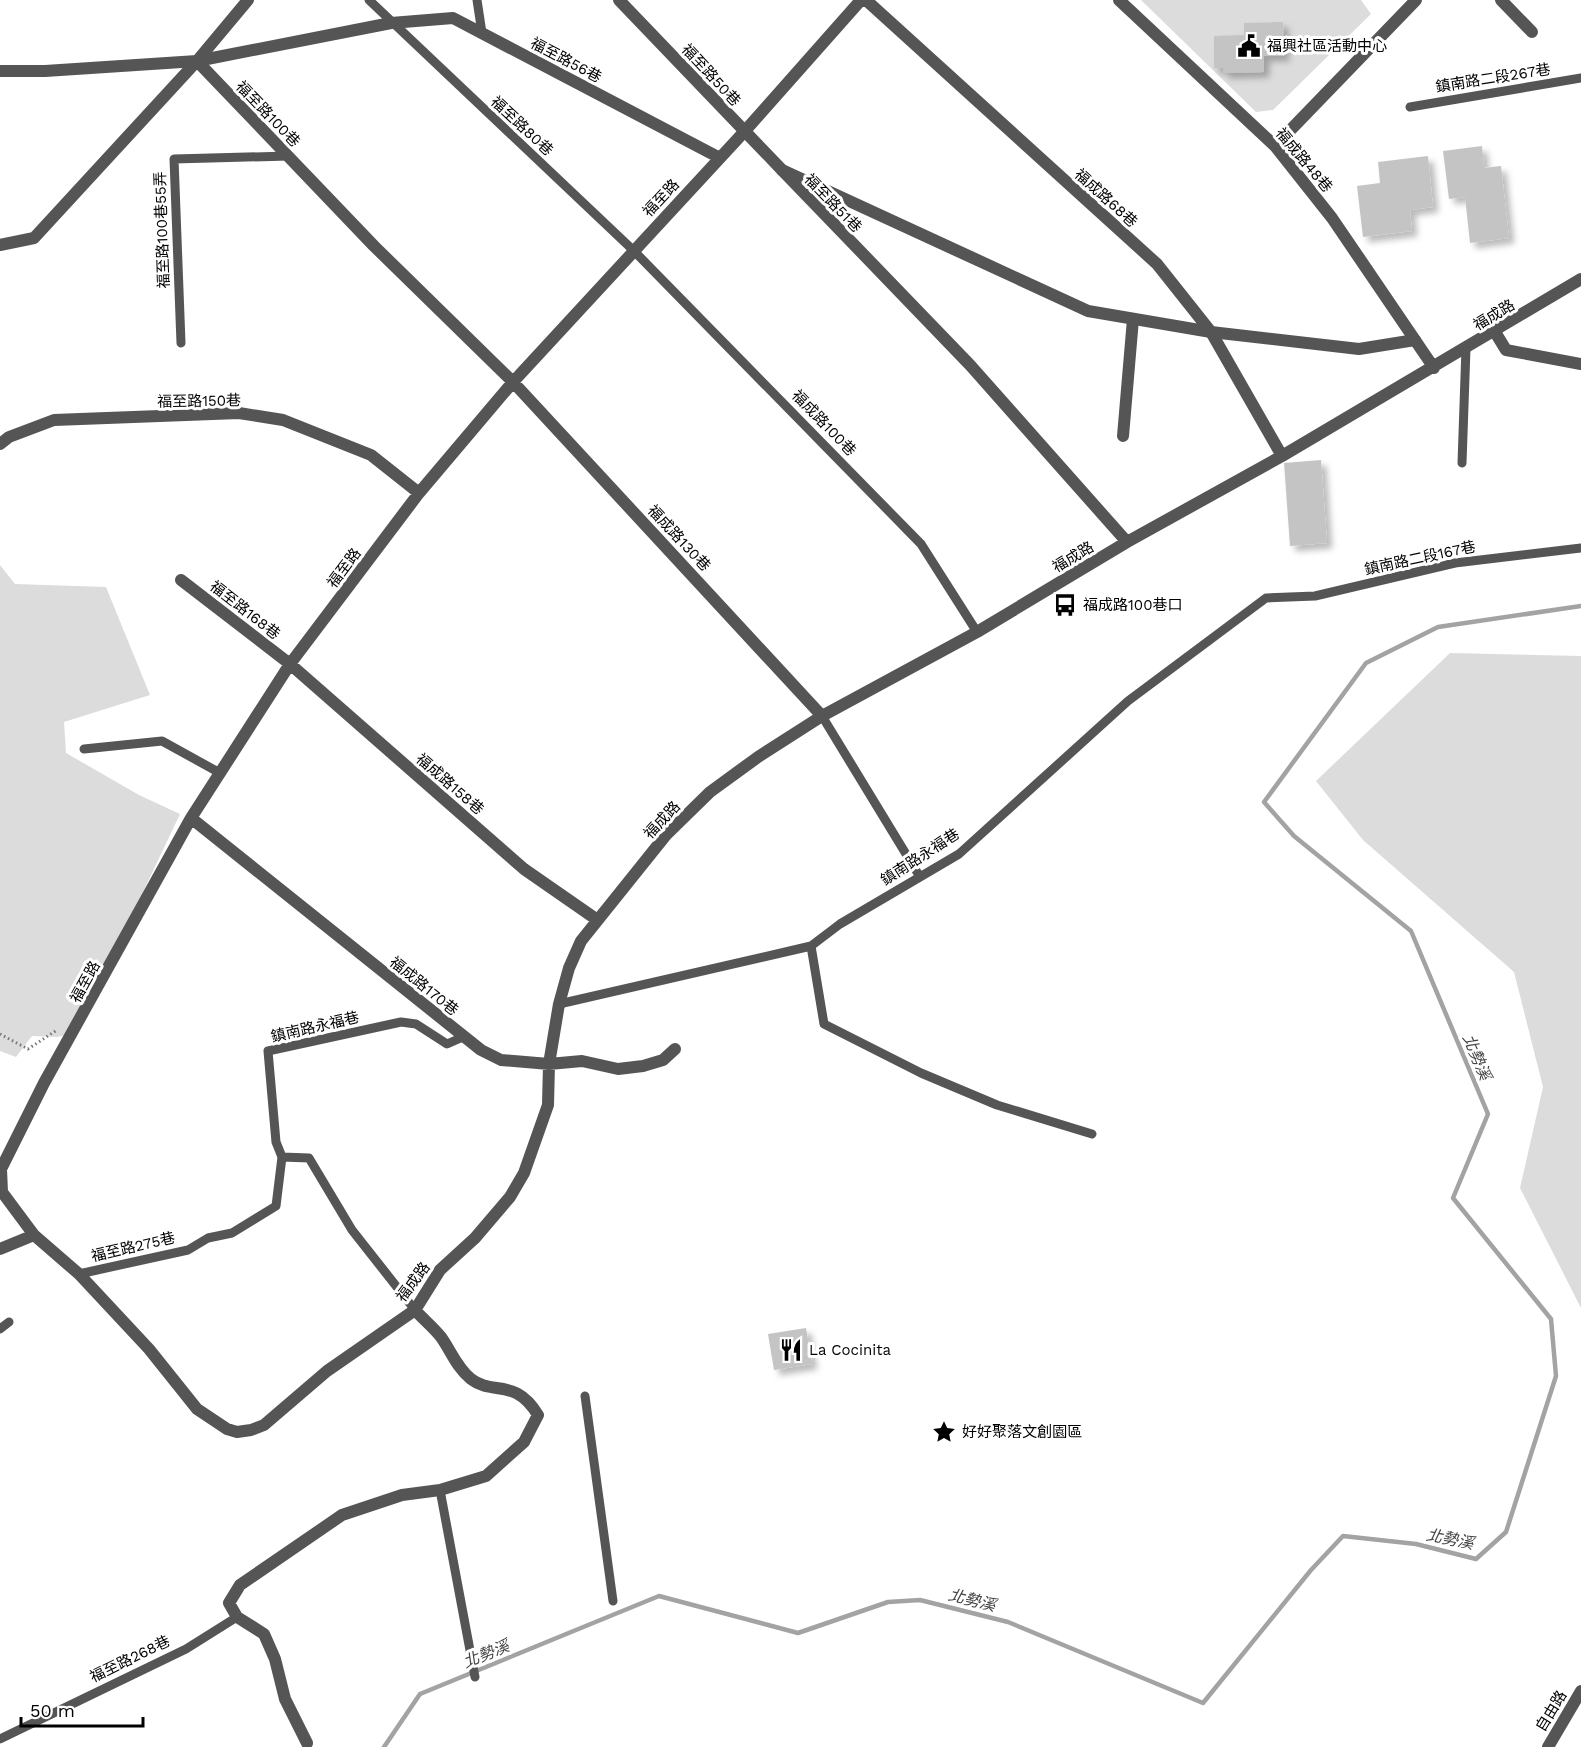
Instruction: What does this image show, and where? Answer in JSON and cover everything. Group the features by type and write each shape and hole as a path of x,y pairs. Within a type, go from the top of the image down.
{"street":[{"path":"0,245 34,238 197,61 248,0"},
{"name":"福至路50巷","path":"619,0 782,170"},
{"name":"福至路","path":"34,1235 2,1192 1,1169 44,1083 191,818 290,664 419,493 513,382 744,132 861,0"},
{"name":"福成路68巷","path":"866,0 1157,264 1211,332 1282,456"},
{"name":"福成路48巷","path":"1119,0 1275,146 1332,218 1434,368"},
{"path":"1275,146 1416,0"},
{"path":"1502,0 1532,32"},
{"name":"福至路56巷","path":"391,23 453,18 720,158"},
{"path":"0,71 45,71 197,61 391,23"},
{"name":"福至路100巷","path":"197,61 374,246 513,382"},
{"name":"福至路51巷","path":"782,170 1088,311 1211,332 1359,349 1415,340"},
{"name":"福至路51巷","path":"782,170 970,365 1127,542"},
{"name":"福成路","path":"34,1235 80,1274 149,1349 197,1409 216,1424 237,1432 251,1431 264,1425 327,1371 415,1310 440,1270 475,1238 510,1197 524,1173 548,1105 549,1064 559,1004 569,968 581,941 596,919 666,835 710,792 758,757 822,716 977,632 1127,542 1434,368 1581,279"},
{"path":"1123,436 1133,319"},
{"path":"1495,332 1506,350 1581,364"},
{"name":"福成路130巷","path":"513,382 822,716"},
{"name":"福至路150巷","path":"0,444 9,437 54,420 239,413 283,420 371,455 419,493"},
{"name":"福至路168巷","path":"181,580 290,664"},
{"name":"福成路158巷","path":"290,664 524,869 596,919"},
{"name":"福成路170巷","path":"191,818 463,1037 481,1050 501,1060 549,1064 582,1061 618,1069 643,1066 663,1060 675,1049"},
{"path":"0,1249 34,1235"},
{"path":"307,1743 285,1699 275,1659 264,1634 237,1617 229,1603 240,1585 342,1515 364,1505 402,1495 440,1490 486,1476 524,1442 538,1415 531,1403 511,1389 472,1380 441,1337 415,1310"},
{"name":"自由路","path":"1548,1747 1581,1691"}],"lane":[{"name":"福至路80巷","path":"369,0 633,250"},
{"path":"477,0 482,33"},
{"name":"鎮南路二段267巷","path":"1410,106 1581,78"},
{"name":"福至路100巷55弄","path":"181,343 174,159 289,156"},
{"name":"福成路100巷","path":"633,250 921,544 977,632"},
{"path":"1462,463 1466,348"},
{"name":"鎮南路二段167巷","path":"1266,598 1315,596 1455,563 1581,548"},
{"name":"鎮南路永福巷","path":"559,1004 812,946 840,924 959,854 1128,701 1266,598"},
{"path":"822,716 920,877"},
{"path":"84,748 162,741 220,773"},
{"path":"812,946 824,1024 921,1073 997,1105 1092,1134"},
{"name":"鎮南路永福巷","path":"282,1157 276,1142 268,1051 401,1022 416,1024 447,1044 463,1037"},
{"path":"282,1157 309,1158 352,1230 415,1310"},
{"name":"福至路275巷","path":"80,1274 188,1250 208,1238 232,1233 276,1206 282,1157"},
{"path":"0,1329 9,1322"},
{"path":"585,1396 613,1601"},
{"path":"440,1490 475,1677"},
{"name":"福至路268巷","path":"0,1739 186,1649 237,1617"}],"path":[{"path":"0,1034 28,1049 57,1030"}],"shaded area":[{"path":"1141,0 1361,0 1371,14 1273,110 1256,112"},
{"path":"0,565 15,584 106,587 150,695 64,722 66,753 139,795 180,814 76,1033 57,1037 32,1036 16,1057 0,1051"},
{"path":"1450,653 1581,656 1581,1308 1520,1188 1543,1087 1514,972 1363,840 1316,781"}],"building":[{"name":"福興社區活動中心","path":"1283,22 1284,56 1264,56 1264,72 1223,73 1223,68 1214,68 1214,36 1244,35 1244,23"},
{"path":"1482,146 1484,168 1501,166 1509,238 1470,243 1465,197 1449,199 1443,151"},
{"path":"1428,156 1433,207 1410,210 1412,231 1363,237 1357,186 1380,183 1378,162"},
{"path":"1321,460 1327,543 1290,546 1284,463"},
{"path":"806,1328 812,1364 774,1370 768,1334"}],"waterway":[{"name":"北勢溪","path":"384,1747 420,1694 659,1596 798,1633 888,1602 920,1600 1008,1622 1203,1703 1311,1570 1343,1536 1416,1544 1476,1559 1506,1532 1556,1376 1551,1319 1453,1198 1488,1114 1411,931 1294,836 1264,802 1366,663 1438,627 1581,606"}],"place":[{"name":"福興社區活動中心","path":"1249,46"},
{"name":"福成路100巷口","path":"1065,605"},
{"name":"La Cocinita","path":"791,1350"},
{"name":"好好聚落文創園區","path":"944,1432"}]}
